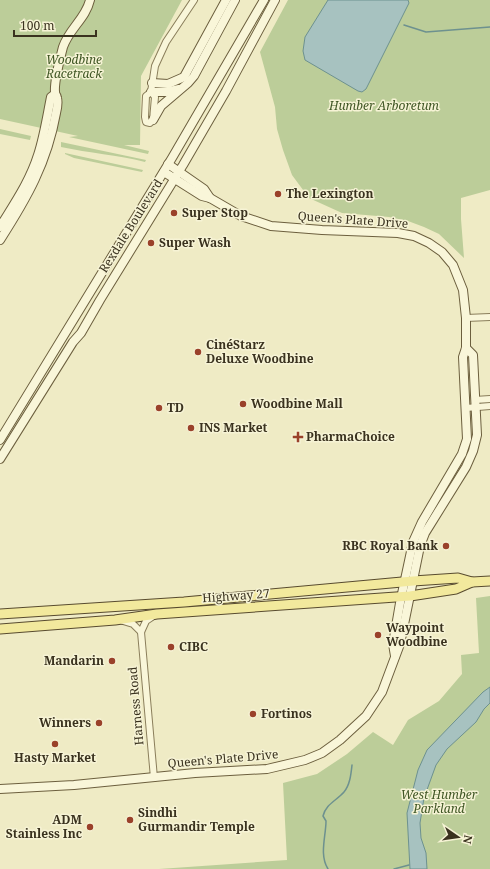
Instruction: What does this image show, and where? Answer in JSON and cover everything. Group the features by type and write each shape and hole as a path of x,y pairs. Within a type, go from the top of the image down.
{"main road":[{"name":"Highway 27","path":"0,614 184,602 409,581 458,578 472,582 490,581"},
{"name":"Highway 27","path":"0,630 115,620 157,614 406,596 456,589 472,582"}],"street":[{"path":"0,227 26,183 38,156 51,98 55,94 65,41 83,16 90,0"},
{"path":"194,0 166,42 155,66 152,88 146,96 145,117 148,123 152,122 161,106 194,76 235,0"},
{"path":"152,88 168,84 184,77 226,0"},
{"name":"Rexdale Boulevard","path":"0,440 166,168 264,0"},
{"name":"Rexdale Boulevard","path":"0,459 81,333 177,175 226,91 275,0"},
{"path":"216,84 220,89 226,91"},
{"path":"152,88 166,92 180,89"},
{"path":"0,240 35,180 46,154 58,99 55,94"},
{"name":"Queen's Plate Drive","path":"0,789 154,778 195,773 267,769 305,760 322,753 340,740 366,716 382,692 395,656 393,644 409,581 420,546 462,454 465,444 466,408 463,357 466,348 466,318 463,290 453,265 442,252 429,243 414,236 398,233 271,226 245,218 210,198 204,189 166,168"},
{"path":"466,318 490,317"},
{"name":"Queen's Plate Drive","path":"445,492 466,467 473,451 477,435 473,355 466,348"},
{"path":"466,408 490,399"},
{"path":"475,404 490,406"},
{"path":"115,620 133,624 141,632 146,621 157,614"},
{"name":"Harness Road","path":"141,632 154,778"}],"green space":[{"name":"Woodbine Racetrack","path":"0,0 182,0 141,76 140,145 124,145 149,151 148,154 69,137 78,136 0,119"},
{"name":"Humber Arboretum","path":"288,0 490,0 490,190 461,198 464,258 439,234 424,227 408,221 389,217 342,213 309,198 292,175 277,129 275,107 260,52"},
{"path":"0,129 31,136 30,140 0,134"},
{"path":"61,142 146,160 145,162 61,147"},
{"path":"65,154 143,170 142,172 74,158"},
{"name":"West Humber Parkland","path":"490,596 490,869 159,869 287,860 283,783 317,774 347,754 373,732 393,745 408,720 439,701 462,674 461,655 479,653 476,598"}],"water":[{"path":"328,0 408,0 409,3 366,89 362,92 305,60 303,51 305,37"},
{"path":"490,687 490,703 484,709 476,722 447,749 436,765 424,798 420,823 421,838 426,853 427,869 410,869 407,813 418,770 427,750 483,692"}],"waterway":[{"path":"404,25 426,32 490,27"},
{"path":"328,869 325,864 323,852 326,821 323,816 326,808 341,795 348,786 352,765"},
{"path":"394,869 409,865"}],"place":[{"name":"The Lexington","path":"278,194"},
{"name":"Super Stop","path":"174,213"},
{"name":"Super Wash","path":"151,243"},
{"name":"CinéStarz Deluxe Woodbine","path":"198,352"},
{"name":"Woodbine Mall","path":"243,404"},
{"name":"TD","path":"159,408"},
{"name":"INS Market","path":"191,428"},
{"name":"PharmaChoice","path":"298,437"},
{"name":"RBC Royal Bank","path":"446,546"},
{"name":"Waypoint Woodbine","path":"378,635"},
{"name":"CIBC","path":"171,647"},
{"name":"Mandarin","path":"112,661"},
{"name":"Fortinos","path":"253,714"},
{"name":"Winners","path":"99,723"},
{"name":"Hasty Market","path":"55,744"},
{"name":"Sindhi Gurmandir Temple","path":"130,820"},
{"name":"ADM Stainless Inc","path":"90,827"}]}
